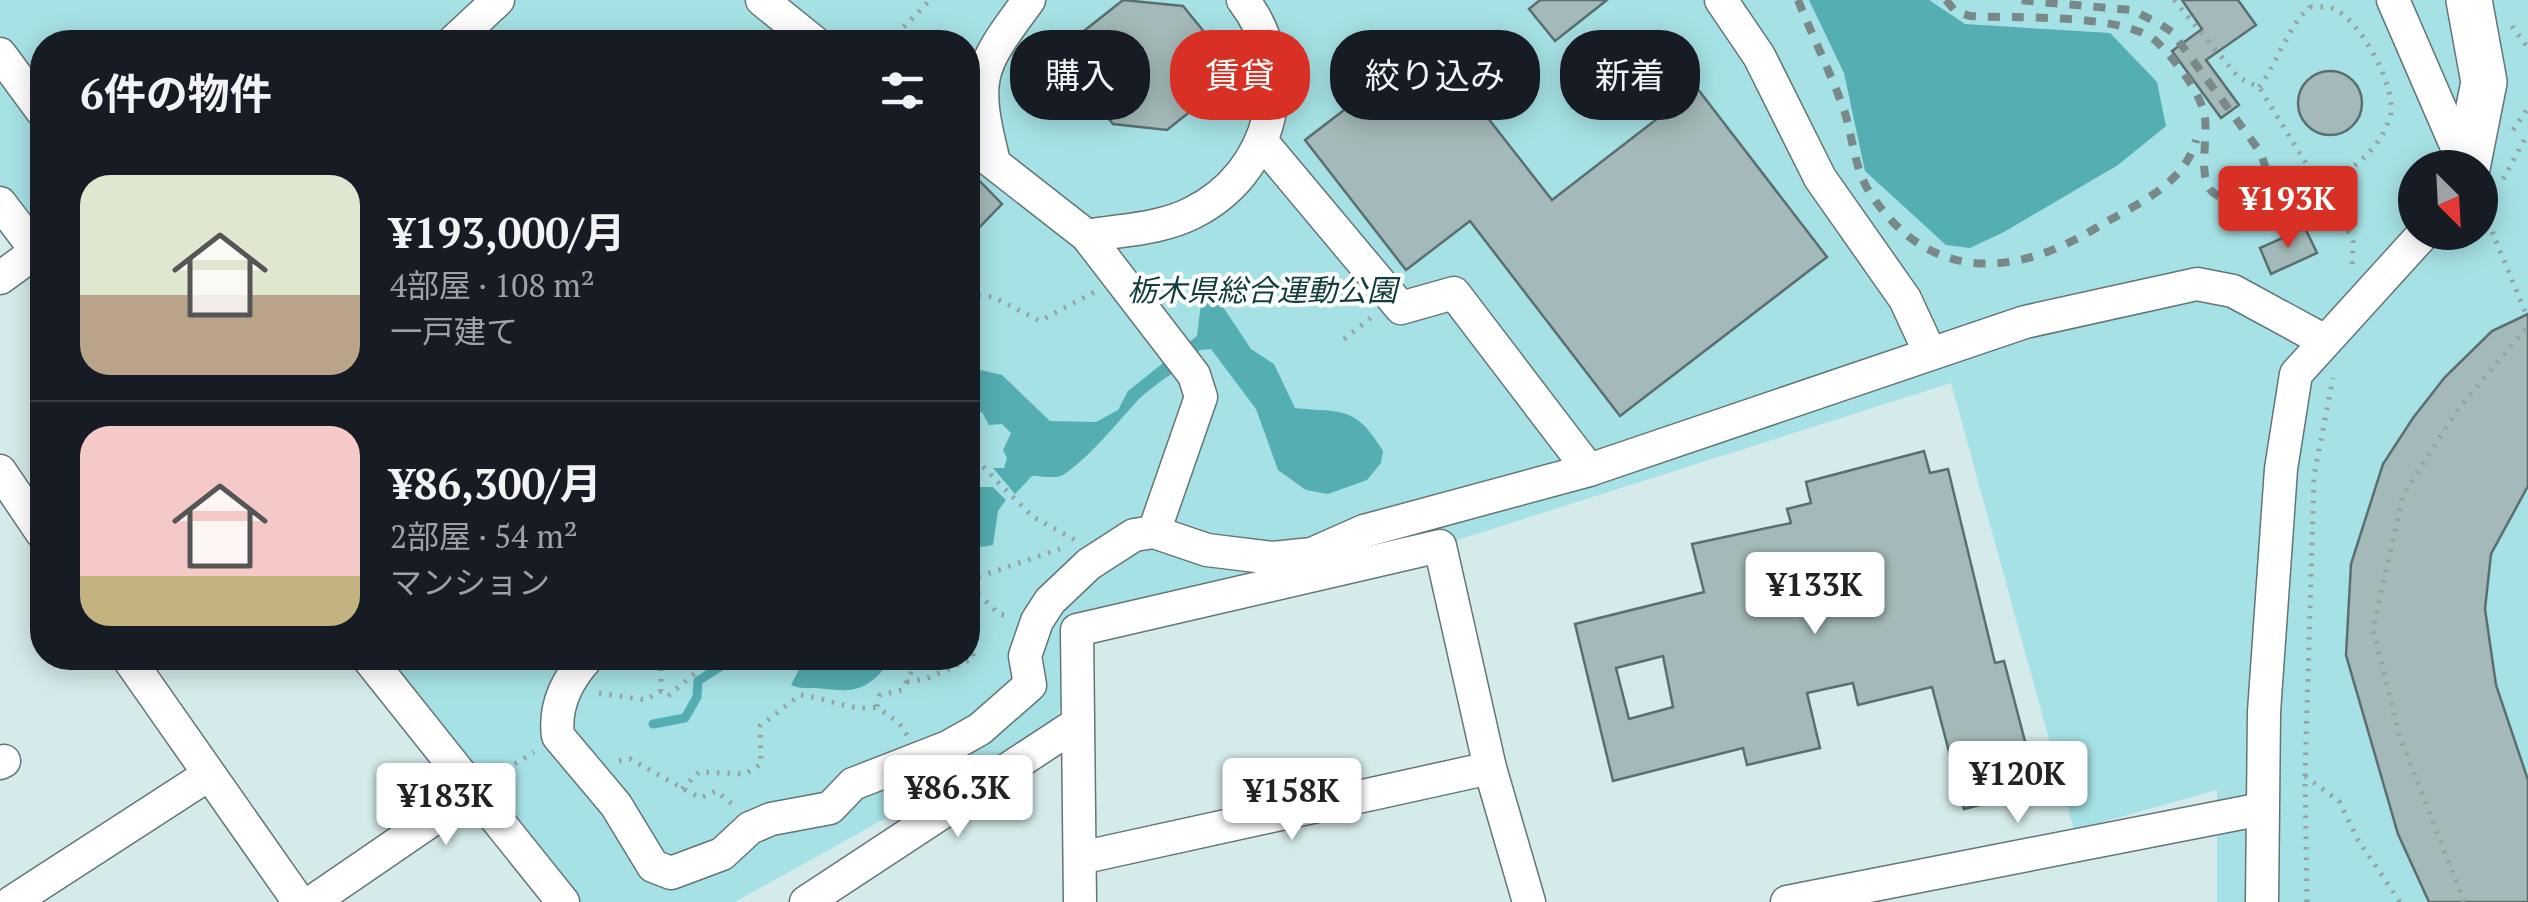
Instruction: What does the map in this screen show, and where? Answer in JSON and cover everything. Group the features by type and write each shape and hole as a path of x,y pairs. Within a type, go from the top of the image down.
{"street":[{"path":"466,30 498,0"},
{"path":"762,0 799,30"},
{"path":"980,73 1029,0"},
{"path":"1087,236 1144,228 1192,214 1252,164 1268,126 1272,79 1264,27 1243,0"},
{"path":"1722,0 1759,56 1820,178 1906,298 1930,353"},
{"path":"2392,0 2458,150"},
{"path":"2463,150 2484,82 2469,0"},
{"path":"0,54 30,95"},
{"path":"1262,142 1402,308 1454,294 1589,470"},
{"path":"981,152 1087,236 1182,358 1201,398 1154,532"},
{"path":"0,202 30,242"},
{"path":"2262,902 2262,809 2281,469 2296,374 2334,353 2412,250"},
{"path":"0,278 30,261"},
{"path":"577,670 569,680 558,722 653,866 671,873 722,854 758,824 830,808 853,784 938,751 980,729 1030,684 1026,656 1037,621 1050,601 1088,564 1134,536 1154,532 1207,550 1274,558 1312,554 1364,531 1589,470 2025,322 2197,284 2232,291 2334,353"},
{"path":"0,470 30,515"},
{"path":"1080,902 1077,630 1440,546 1490,768 1529,902"},
{"path":"136,670 298,902"},
{"path":"378,670 563,902"},
{"path":"806,902 1076,726"},
{"path":"1080,858 1490,768"},
{"path":"12,902 208,775"},
{"path":"312,902 474,791"},
{"path":"1787,902 2262,809"}],"path":[{"path":"901,30 930,0"},
{"path":"2174,0 2240,78 2260,87 2309,168 2328,186 2352,242 2352,268 2364,280"},
{"path":"2260,87 2284,50 2296,18 2309,3 2335,9 2362,34 2385,77 2392,112 2375,150 2328,186"},
{"path":"2464,902 2398,734 2374,629 2403,495 2456,412 2528,323 2498,246"},
{"path":"980,294 1040,321 1121,278"},
{"path":"2307,902 2305,776 2314,476 2333,379 2334,353"},
{"path":"980,464 1033,516 1080,542 980,572"},
{"path":"980,596 999,614 1037,621"},
{"path":"660,692 661,670"},
{"path":"660,692 668,696 699,670"},
{"path":"878,706 880,695 902,690 913,670"},
{"path":"907,682 946,670"},
{"path":"474,791 558,722 604,691 646,700 660,692"},
{"path":"682,789 698,772 745,774 761,764 760,726 800,695 829,698 859,711 878,706"},
{"path":"878,706 899,722 913,746 938,751"},
{"path":"596,778 607,766 630,760 700,798 716,791 758,824"},
{"path":"2305,776 2339,801 2400,902"}],"green space":[{"name":"栃木県総合運動公園","path":"0,0 2528,0 2528,902 2217,902 2217,790 2074,830 1951,383 1429,549 1086,628 1055,724 735,902 569,902 388,670 980,670 980,30 30,30 30,240 0,195"}],"shaded area":[{"path":"1809,0 1929,0 1965,24 2110,33 2157,82 2166,126 2118,165 2004,232 1970,248 1946,245 1865,171 1844,73"},
{"path":"1219,301 1251,349 1274,364 1295,408 1346,414 1364,426 1383,451 1381,463 1367,480 1328,494 1306,490 1278,470 1256,409 1211,349 1200,350 1146,393 1063,475 1032,476 1015,494 993,468 1004,468 1007,458 1003,450 1011,433 1002,424 989,425 980,413 980,370 1002,375 1050,421 1096,422 1118,410 1128,391 1197,336 1201,303"},
{"path":"980,487 993,487 1006,500 998,511 993,545 981,547"},
{"path":"799,670 883,670 867,684 852,689 791,685"}],"building":[{"path":"1123,0 1183,6 1203,30 1170,30 1170,120 1180,120 1167,130 1113,124 1110,120 1150,120 1150,30 1085,30"},
{"path":"1540,0 1607,0 1569,30 1560,30 1555,41 1529,9"},
{"path":"2182,0 2238,0 2256,25 2206,60 2239,105 2221,118 2172,51 2202,29"},
{"path":"2330,71 2353,80 2362,103 2353,126 2330,135 2307,126 2298,103 2307,80"},
{"path":"1700,92 1827,257 1620,416 1470,221 1406,270 1305,140 1331,120 1489,120 1552,200 1656,120 1700,120"},
{"path":"980,181 1002,204 980,227"},
{"path":"2305,228 2317,253 2271,274 2260,248"},
{"path":"2528,314 2528,486 2491,554 2485,609 2496,685 2528,780 2528,902 2429,902 2398,834 2346,655 2351,564 2383,464 2413,418 2445,377 2492,331"},
{"path":"1924,451 1930,473 1948,469 1995,663 2004,661 2038,791 1964,809 1932,687 1858,705 1853,683 1807,693 1820,748 1747,765 1743,748 1613,781 1575,624 1704,592 1692,544 1791,523 1787,509 1811,503 1806,482","holes":["1663,656 1673,707 1629,719 1616,668"]}],"waterway":[{"path":"653,724 685,718 697,697 698,681 715,670"}],"railway":[{"path":"1798,0 1840,99 1870,193 1893,222 1919,243 1946,257 1974,263 2004,263 2065,245 2156,193 2181,170 2196,140"},
{"path":"1946,0 1955,11 1970,16 2096,22 2143,33 2171,57 2201,104 2208,186 2216,195 2252,193 2265,166 2261,153 2172,32 2132,10 2018,0"}]}
